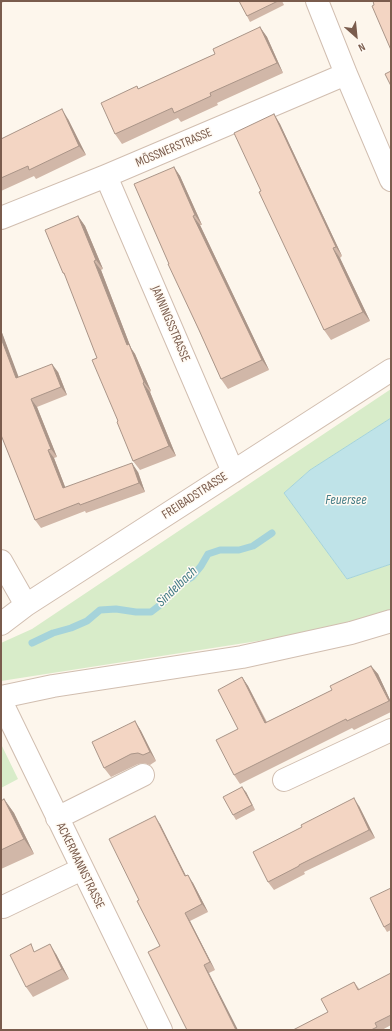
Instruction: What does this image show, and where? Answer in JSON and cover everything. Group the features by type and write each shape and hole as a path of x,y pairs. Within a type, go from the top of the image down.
{"street":[{"path":"317,1 391,180"},
{"name":"MÖSSNERSTRASSE","path":"1,218 106,176 346,74"},
{"name":"JANNINGSSTRASSE","path":"106,176 233,472"},
{"name":"FREIBADSTRASSE","path":"1,624 26,605 391,370"},
{"path":"1,562 26,605"},
{"path":"1,697 54,686 242,657 351,632 391,621"},
{"name":"ACKERMANNSTRASSE","path":"1,701 161,1030"},
{"path":"284,780 391,730"},
{"path":"57,818 143,775"},
{"path":"3,907 82,869"}],"green space":[{"path":"391,389 391,418 310,470 284,493 347,579 391,564 391,615 277,638 1,681 1,643 32,629"},
{"path":"1,744 18,779 1,788"}],"water":[{"name":"Feuersee","path":"391,418 391,564 347,579 284,493 310,470"}],"building":[{"path":"239,1 278,1 247,16"},
{"path":"373,1 391,1 391,50 372,6 374,5"},
{"path":"260,27 277,63 210,93 211,96 174,113 172,108 115,134 101,103 137,86 138,89 215,54 213,49"},
{"path":"391,71 391,86 385,74"},
{"path":"62,109 79,146 29,170 28,166 1,178 1,139"},
{"path":"274,114 336,247 333,248 363,312 324,330 259,192 261,191 234,133"},
{"path":"174,167 195,215 193,216 262,360 221,379 168,264 134,184"},
{"path":"78,216 96,260 94,261 127,345 129,344 144,382 143,383 169,446 133,461 92,360 97,358 64,273 45,230"},
{"path":"1,338 16,378 52,364 61,387 31,399 51,449 48,450 63,488 132,463 139,483 80,505 79,503 35,520 1,435"},
{"path":"371,666 389,701 347,721 346,719 234,775 216,740 238,729 218,690 242,677 265,723 332,690 330,686"},
{"path":"135,721 150,752 143,755 138,753 131,754 104,768 92,742"},
{"path":"242,787 252,805 233,815 223,797"},
{"path":"354,798 369,830 268,882 253,852"},
{"path":"4,799 24,839 1,850 1,801"},
{"path":"155,816 185,876 188,875 202,904 185,913 210,962 204,965 236,1030 187,1030 148,952 160,946 137,901 139,900 109,839"},
{"path":"391,888 391,923 384,927 370,898"},
{"path":"31,944 34,952 50,944 62,969 26,987 10,955"},
{"path":"391,973 391,1015 375,1023 377,1027 371,1030 293,1030 328,1012 321,999 354,982 358,990"}],"waterway":[{"name":"Sindelbach","path":"32,643 53,633 71,628 87,621 100,610 116,609 136,612 151,612 164,602 177,586 192,577 208,554 220,550 239,550 253,546 272,533"}]}
